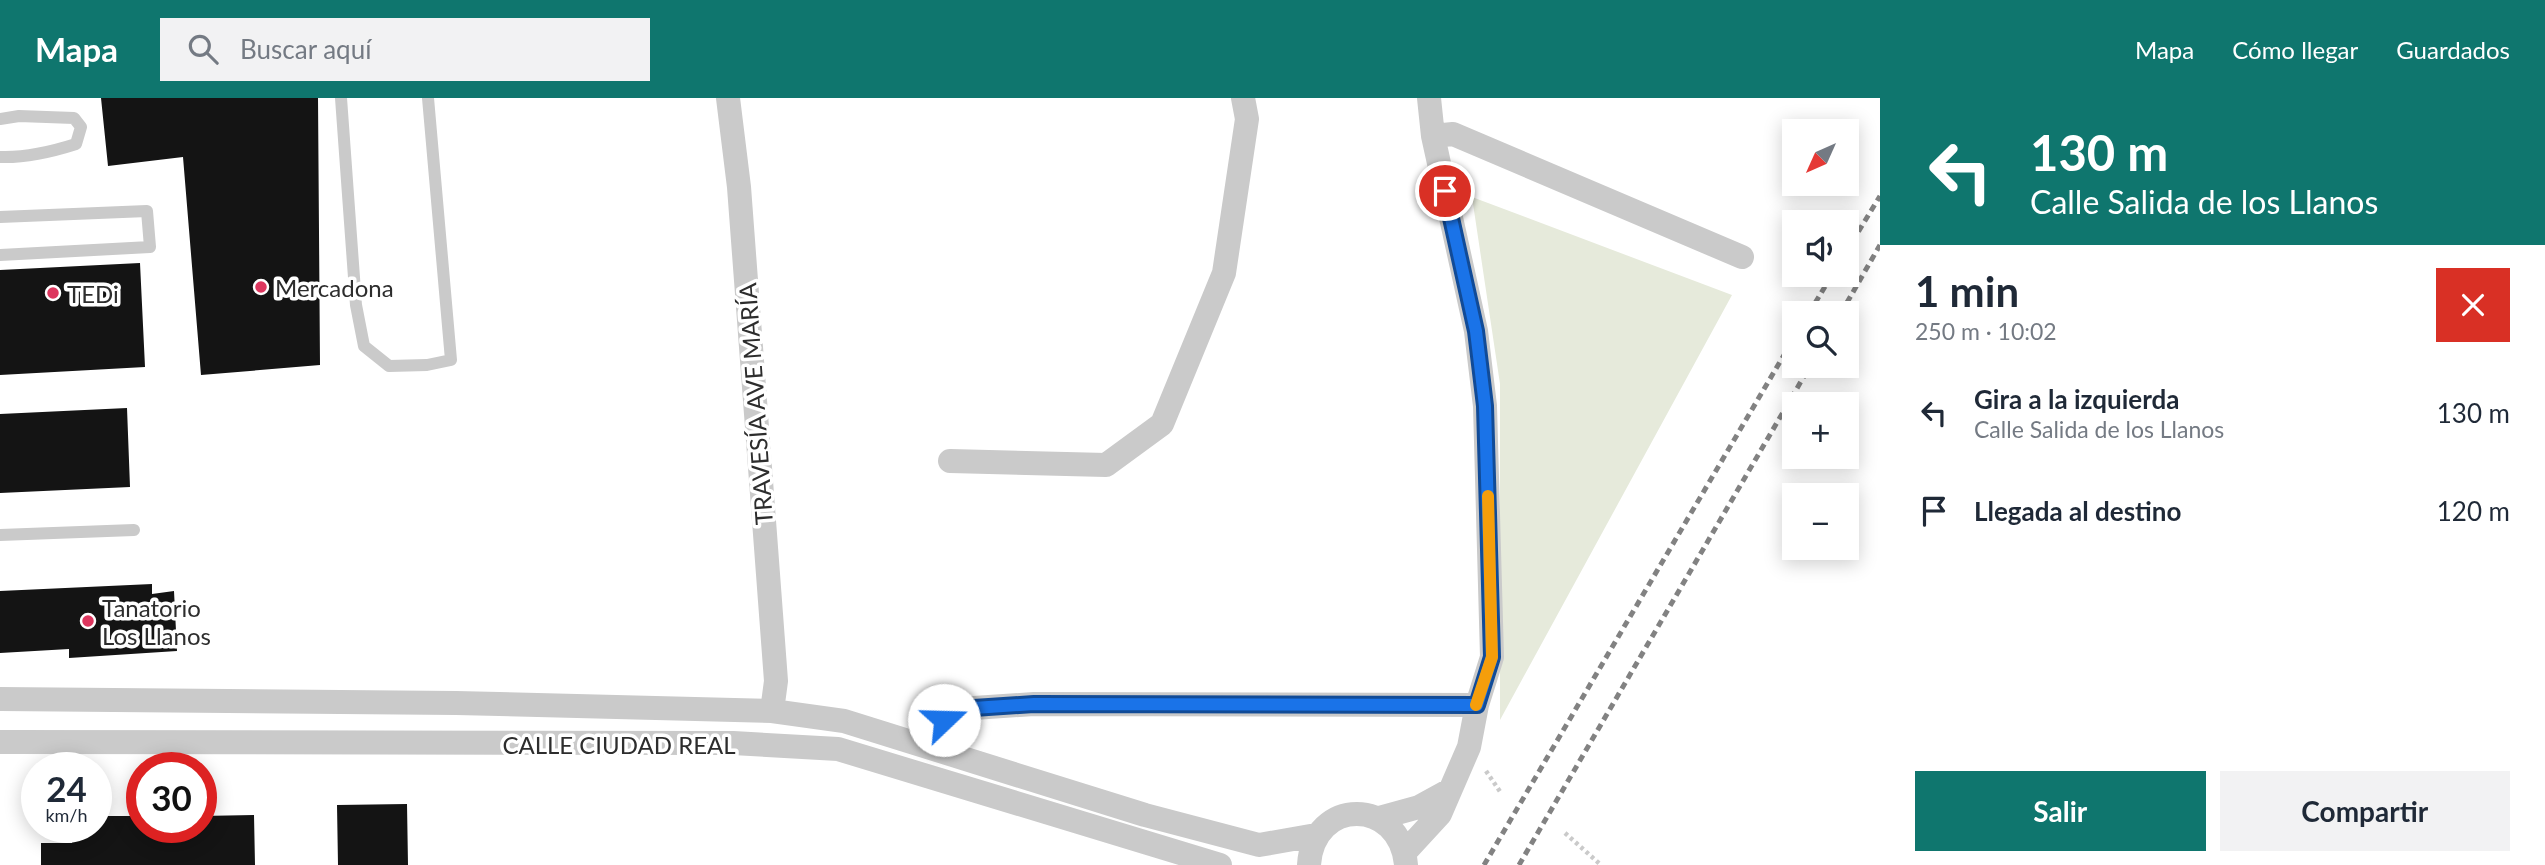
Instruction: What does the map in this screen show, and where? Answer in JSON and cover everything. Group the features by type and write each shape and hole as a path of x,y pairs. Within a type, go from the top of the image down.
{"street":[{"name":"TRAVESÍA AVE MARÍA","path":"727,98 738,187 776,681 772,711"},
{"path":"950,461 1106,465 1162,424 1224,273 1247,120 1243,98"},
{"path":"1405,858 1440,814 1469,747 1477,705 1492,657 1485,406 1476,331 1433,136 1429,98"},
{"path":"1433,136 1454,134 1742,257"},
{"name":"CALLE CIUDAD REAL","path":"0,699 456,703 772,711 844,721 1145,815 1259,845 1317,835"},
{"path":"914,742 959,709 1034,704 1477,705"},
{"name":"CALLE CIUDAD REAL","path":"0,742 719,743 838,749 1220,865"},
{"path":"1379,818 1419,807 1450,790"},
{"path":"1309,865 1310,850 1326,824 1345,816 1365,814 1379,818 1391,827 1400,838 1405,858"}],"lane":[{"path":"341,98 356,305 364,346 389,366 427,365 451,360 428,98"},
{"path":"0,118 74,118 81,127 76,144 15,158 0,157"},
{"path":"0,217 147,211 150,247 0,255"},
{"path":"0,535 134,530"}],"path":[{"path":"1565,833 1601,865"}],"shaded area":[{"path":"1472,197 1732,295 1500,720 1500,384"}],"building":[{"path":"101,98 318,98 320,365 201,375 183,157 108,166"},
{"path":"140,263 145,367 0,375 0,270"},
{"path":"127,408 130,487 0,493 0,414"},
{"name":"Tanatorio Los Llanos","path":"152,584 152,594 174,591 177,651 69,658 69,649 0,653 0,591"},
{"path":"407,804 408,865 338,865 337,805"},
{"path":"254,815 255,865 41,865 41,843 112,843 112,816 126,816 126,843 217,843 217,816"}],"railway":[{"path":"1859,231 1880,196"},
{"path":"1848,301 1880,245"},
{"path":"1816,301 1825,287"},
{"path":"1484,865 1782,358"},
{"path":"1519,865 1803,378"}],"slow traffic":[{"path":"1476,705 1492,657 1488,496"}],"place":[{"name":"Mercadona","path":"261,287"},
{"name":"TEDi","path":"53,293"},
{"name":"Tanatorio Los Llanos","path":"88,621"}],"route":[{"path":"944,720 959,709 1034,704 1477,705 1492,657 1485,406 1476,331 1445,191"}]}
